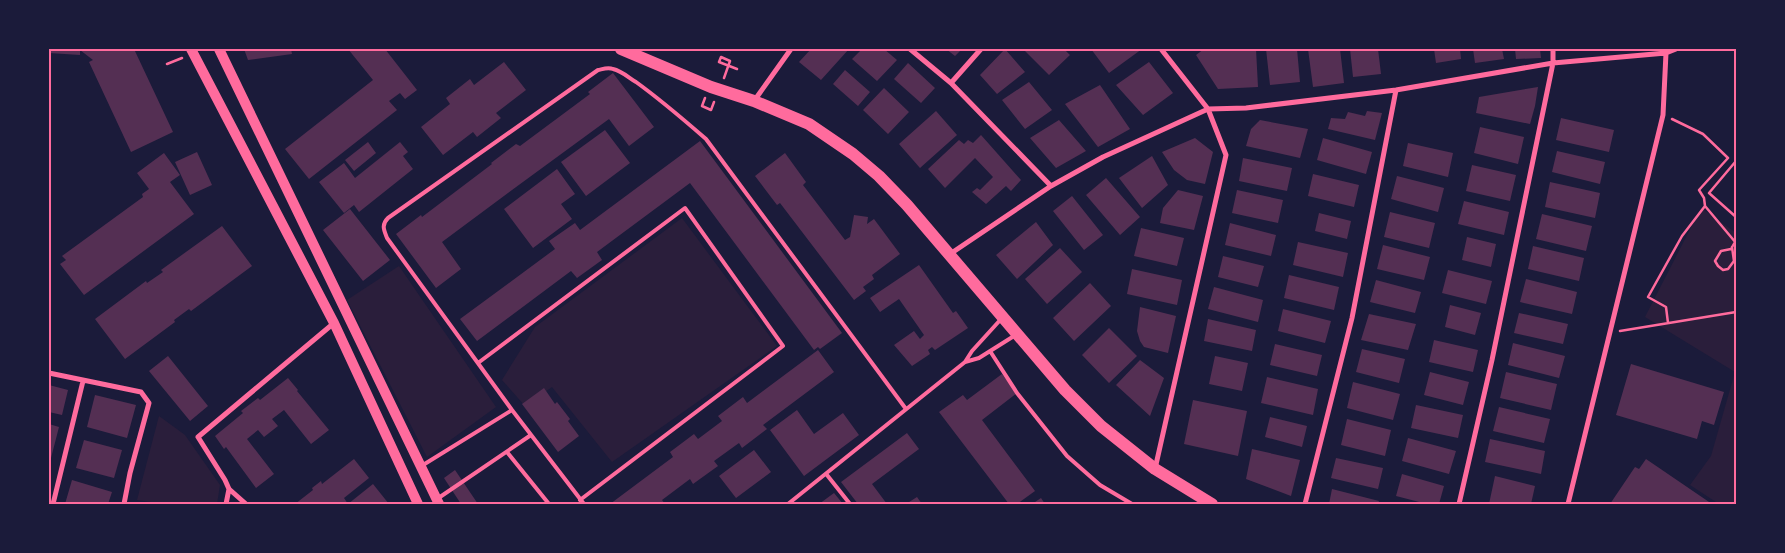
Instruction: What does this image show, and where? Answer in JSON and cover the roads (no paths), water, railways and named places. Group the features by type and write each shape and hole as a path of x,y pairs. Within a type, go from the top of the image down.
{"main road":[{"path":"191,49 334,323 418,504"},
{"path":"219,49 438,502"},
{"path":"622,49 711,87 754,101 809,124 853,154 879,176 950,254 1065,390 1101,426 1155,469 1212,504"}],"street":[{"path":"754,101 791,49"},
{"path":"910,49 952,83 1051,186"},
{"path":"952,83 981,49"},
{"path":"1155,469 1226,155 1208,109 1161,49"},
{"path":"1459,504 1492,360 1553,63 1553,49"},
{"path":"950,254 1051,186 1103,157 1208,109 1246,108 1396,90 1553,63 1666,54 1676,49"},
{"path":"1568,504 1662,115 1666,54"},
{"path":"1305,504 1352,318 1396,90"},
{"path":"246,504 229,490 198,437 334,323"},
{"path":"49,373 141,392 149,403 130,473 124,504"},
{"path":"53,504 83,381"},
{"path":"226,504 229,490"}],"lane":[{"path":"584,504 512,410 387,238 383,229 384,223 388,218 598,70 605,68 623,73 650,92 706,139 906,408"},
{"path":"478,363 685,208 784,346 580,500"},
{"path":"965,362 972,350 1004,317"},
{"path":"788,504 965,362 978,358 1018,334"},
{"path":"990,351 1017,393 1067,456 1100,485 1132,504"},
{"path":"421,466 512,410"},
{"path":"438,502 531,435"},
{"path":"507,452 549,504"},
{"path":"827,474 850,504"}]}
